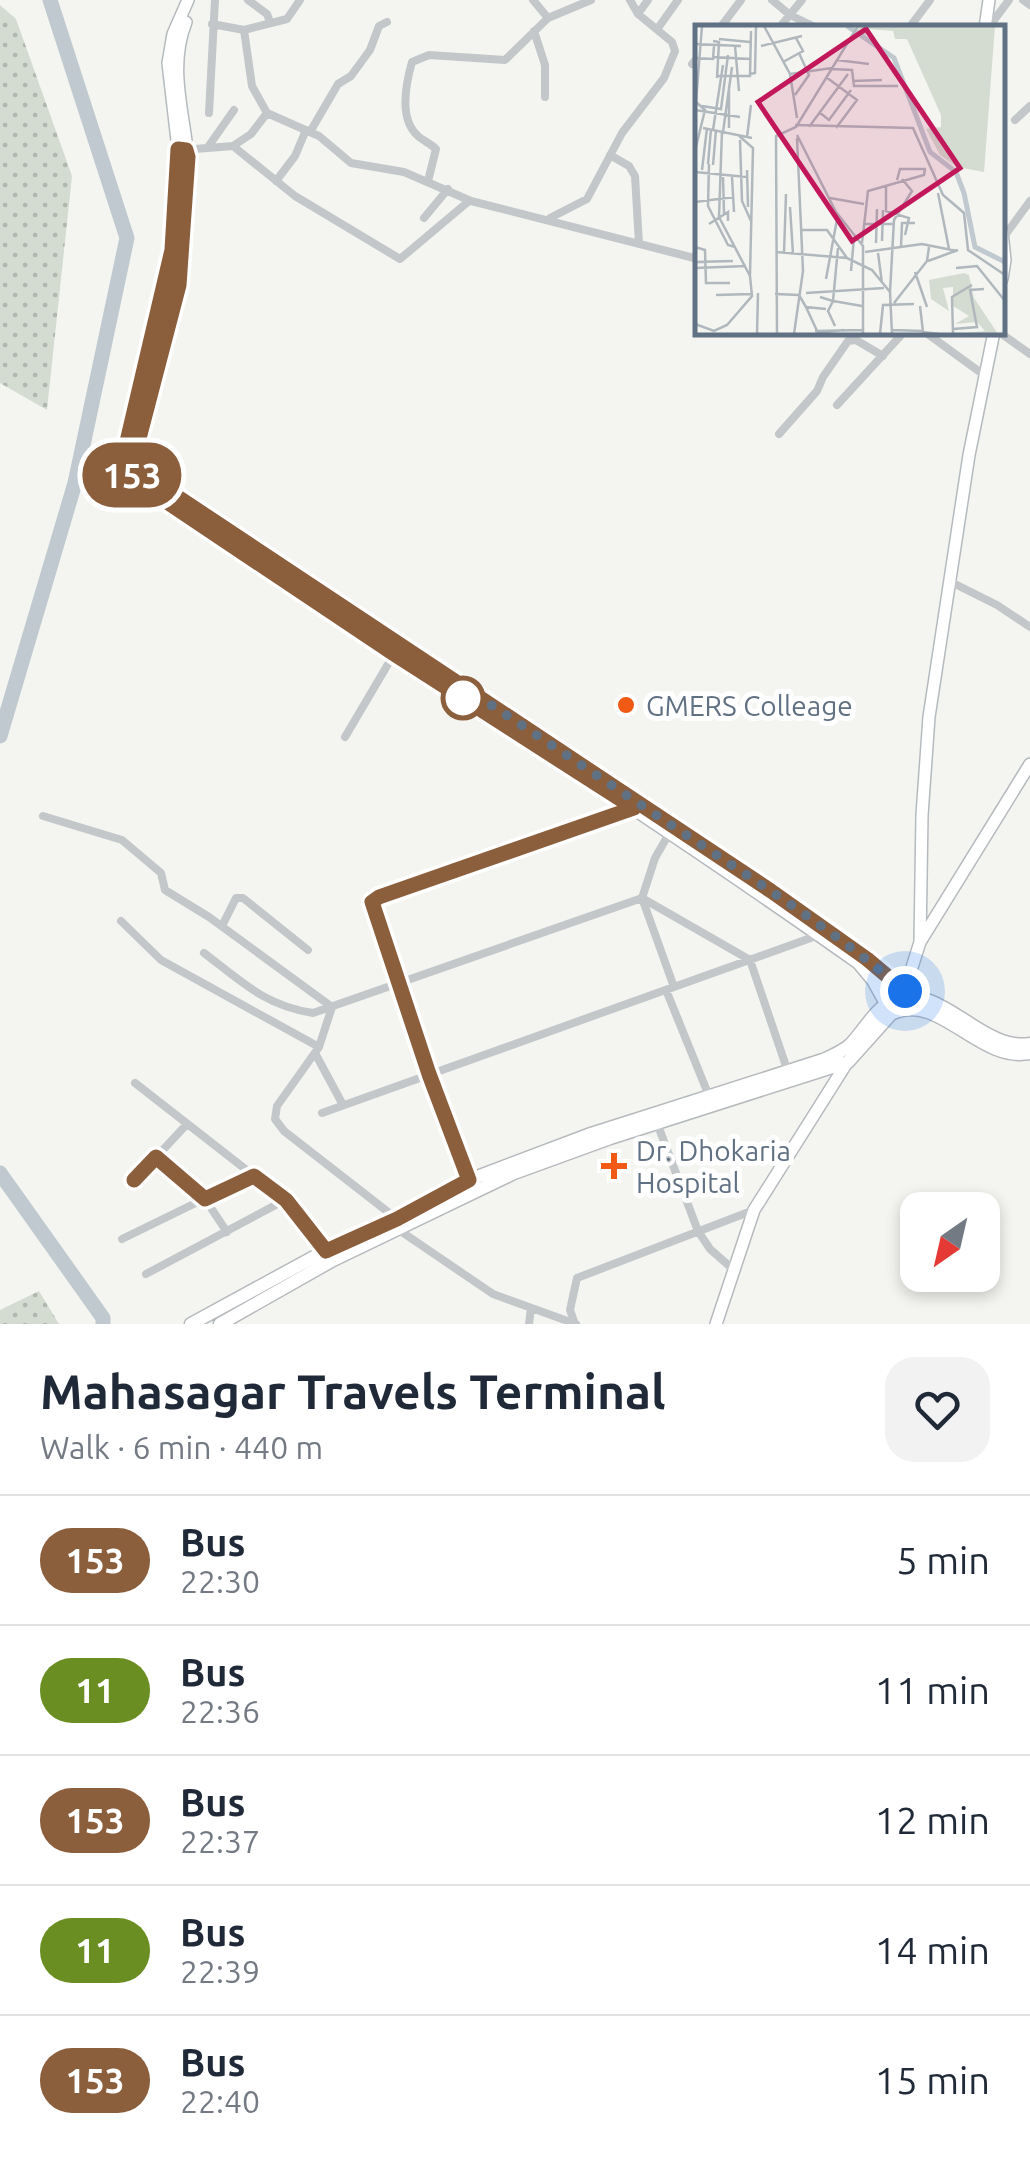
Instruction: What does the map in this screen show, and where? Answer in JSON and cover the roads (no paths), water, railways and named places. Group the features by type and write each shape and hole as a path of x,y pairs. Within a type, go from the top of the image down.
{"main road":[{"path":"188,0 173,34 168,63 188,194 179,285 137,446 138,467 143,474 771,891 867,959 896,1004"},
{"path":"196,0 184,26 176,68 182,150 172,250 126,446 130,472 158,496 394,654 670,832 867,972 896,1004 947,1020 1003,1054 1030,1053"},
{"path":"986,25 989,0"},
{"path":"920,942 925,755 949,580 984,375 996,335"},
{"path":"716,1324 754,1210 848,1062 896,1004 920,942 1030,764"},
{"path":"192,1324 471,1185 610,1138 709,1096 823,1060 848,1047 896,1004 934,1002 1003,1044 1030,1044"},
{"path":"848,1047 848,1062"},
{"path":"656,1118 848,1062"},
{"path":"220,1324 329,1256"}],"street":[{"path":"209,113 215,0"},
{"path":"248,0 267,14 270,22"},
{"path":"212,24 244,30 292,16 300,0"},
{"path":"533,0 548,18"},
{"path":"428,182 436,150 419,138 406,118 412,62 429,54 505,60 548,18 591,0"},
{"path":"548,219 584,203 622,133 664,78 675,46 638,14 630,0"},
{"path":"638,14 648,0"},
{"path":"658,28 678,0"},
{"path":"722,25 742,0"},
{"path":"772,0 808,25"},
{"path":"782,25 802,0"},
{"path":"911,25 930,0"},
{"path":"988,25 1008,0"},
{"path":"1023,0 1030,5"},
{"path":"276,181 338,84 351,76 370,50 380,26 387,22"},
{"path":"244,30 252,86 267,113 308,131 351,162 404,172 469,201 695,258"},
{"path":"534,31 545,65 545,97"},
{"path":"1015,120 1030,106"},
{"path":"208,147 234,110"},
{"path":"182,150 233,146 251,134 267,113"},
{"path":"233,146 276,181 400,259 469,201"},
{"path":"610,155 629,166 635,176 639,244"},
{"path":"424,218 448,189"},
{"path":"1005,232 1030,201"},
{"path":"837,405 901,335"},
{"path":"929,335 984,375"},
{"path":"1002,335 1030,354"},
{"path":"779,434 817,391 822,377 848,341 856,340 882,356"},
{"path":"949,580 997,604 1030,627"},
{"path":"345,736 394,654"},
{"path":"471,1185 372,902 634,808"},
{"path":"43,816 122,840 162,873 165,890 222,926 332,1008"},
{"path":"670,832 642,898 709,1096"},
{"path":"222,926 236,898 243,898 308,950"},
{"path":"204,953 286,1010 313,1013 642,898 750,960 788,1072"},
{"path":"120,921 161,960 317,1050 343,1105"},
{"path":"322,1113 818,935"},
{"path":"332,1008 317,1050 277,1106 275,1119 399,1224 493,1294 575,1324"},
{"path":"135,1083 286,1200 329,1256"},
{"path":"656,1118 698,1232 735,1271"},
{"path":"134,1180 187,1124"},
{"path":"156,1157 205,1199 227,1232"},
{"path":"122,1239 254,1176"},
{"path":"146,1274 286,1200"},
{"path":"575,1324 570,1310 577,1278 754,1210"},
{"path":"528,1324 531,1308"}],"waterway":[{"path":"0,736 75,483 127,238 50,0"},
{"path":"0,1173 103,1318 103,1324"}],"place":[{"name":"GMERS Colleage","path":"626,705"},
{"name":"Dr. Dhokaria Hospital","path":"614,1166"}]}
